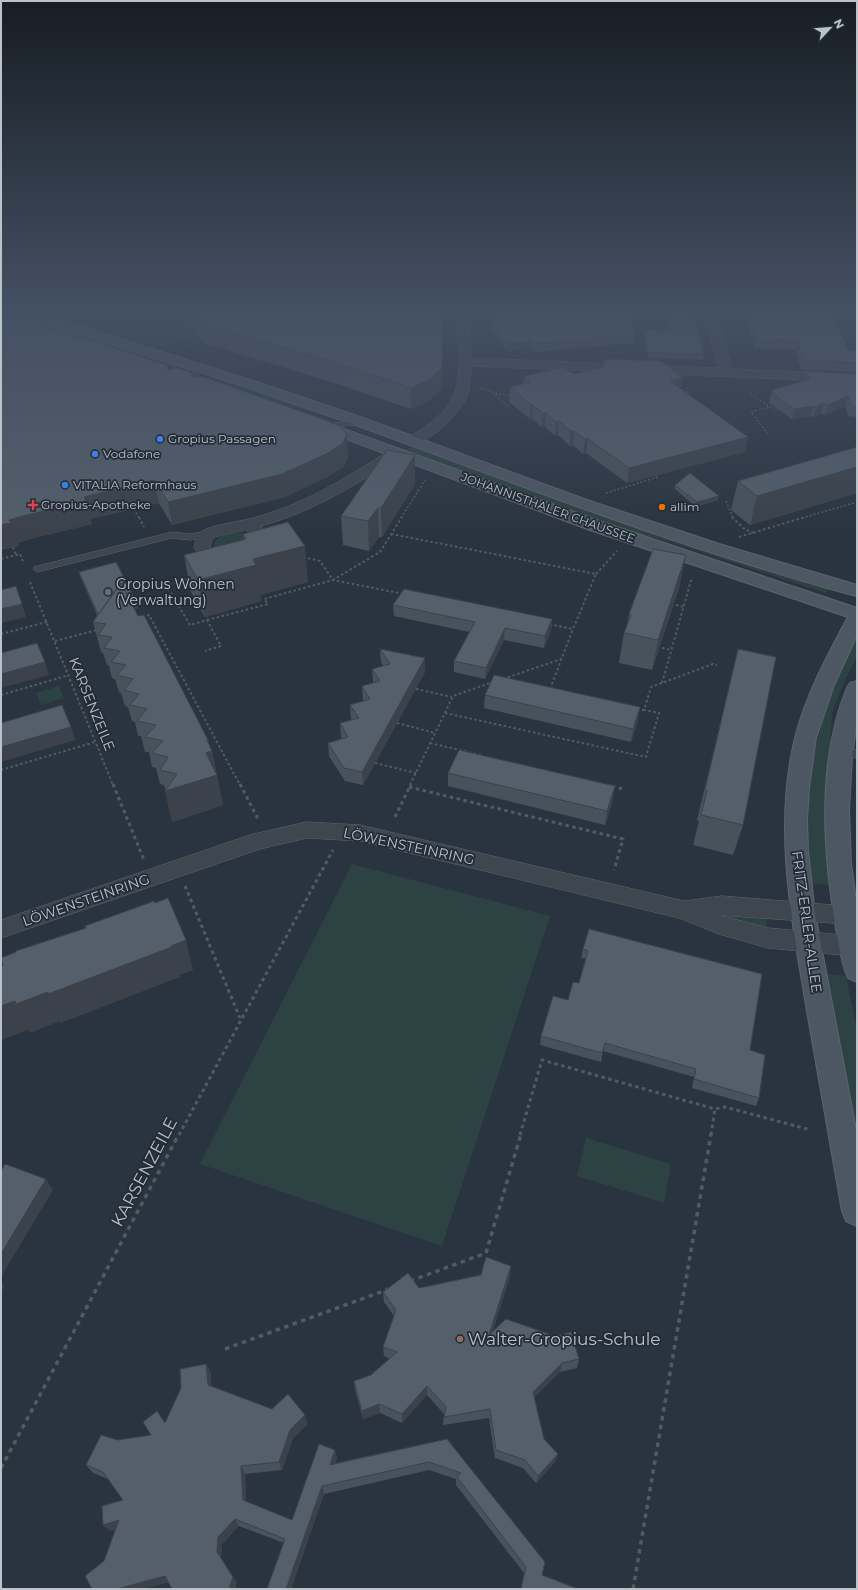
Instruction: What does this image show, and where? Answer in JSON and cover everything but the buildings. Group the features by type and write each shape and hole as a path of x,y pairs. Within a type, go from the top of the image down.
{"main road":[{"name":"JOHANNISTHALER CHAUSSEE","path":"258,387 361,422 588,506 713,548 857,591"},
{"name":"JOHANNISTHALER CHAUSSEE","path":"304,419 644,543 857,614"},
{"path":"395,453 413,441"},
{"name":"FRITZ-ERLER-ALLEE","path":"857,618 820,691 808,727 802,756 796,808 795,835 798,882 857,1211"},
{"path":"857,688 847,715 849,753 836,834 841,886 857,971"}],"street":[{"path":"413,441 440,422 453,409 462,387"},
{"path":"250,524 260,535 261,542 259,547 253,553 241,559 232,560 209,555 202,548 204,539 209,534 250,524 288,512 318,500 395,453"},
{"name":"LÖWENSTEINRING","path":"1,929 258,841 307,830 360,833 684,910 719,925 768,938 852,946"},
{"name":"LÖWENSTEINRING","path":"684,910 722,905 846,915"}],"lane":[{"path":"326,426 361,422"},
{"path":"37,569 172,535 190,537 209,534"}],"path":[{"path":"479,387 502,396 515,397"},
{"path":"680,395 688,393 686,387"},
{"path":"748,387 751,394 774,410 784,408"},
{"path":"490,391 510,408"},
{"path":"768,434 751,412 770,407"},
{"path":"606,492 658,477 652,473"},
{"path":"192,578 166,585 190,625 268,604 264,599 333,580 380,552 426,478"},
{"path":"726,501 727,508 742,530 754,533"},
{"path":"735,539 857,502"},
{"path":"391,534 596,574"},
{"path":"13,547 16,555"},
{"path":"557,691 549,689 596,574 618,550"},
{"path":"1,559 20,554 25,567"},
{"path":"298,556 320,561 333,580 411,596"},
{"path":"662,684 693,576"},
{"name":"KARSENZEILE","path":"30,580 145,862"},
{"path":"676,605 684,607"},
{"path":"135,619 149,615 261,825"},
{"path":"205,651 221,646 207,620"},
{"path":"1,634 47,622"},
{"path":"542,623 574,629"},
{"path":"55,641 99,629"},
{"path":"662,648 671,650"},
{"path":"416,689 452,698 504,678 561,659"},
{"path":"644,710 651,687 713,664 717,665"},
{"path":"1,694 69,675"},
{"path":"504,678 512,680"},
{"path":"395,817 452,698"},
{"path":"445,712 646,757 659,713 630,707"},
{"path":"397,723 435,733"},
{"path":"1,770 95,742"},
{"path":"430,743 484,756"},
{"path":"375,763 416,773"},
{"path":"608,785 624,789"},
{"path":"409,787 623,839 614,870"},
{"name":"KARSENZEILE","path":"1,1468 241,1018 336,845"},
{"path":"183,882 241,1018"},
{"path":"404,1283 486,1253 542,1060 715,1109 724,1107 810,1130"},
{"path":"633,1589 715,1109"},
{"path":"225,1349 396,1286"}],"green space":[{"path":"232,387 243,387 335,417 328,417"},
{"path":"412,447 423,449 624,524 726,558 829,589 826,593 673,543 607,525 405,450"},
{"path":"242,533 251,538 216,549 214,545 221,536 225,534"},
{"path":"855,640 857,640 857,656 842,687 832,713 825,822 829,885 810,883 808,819 814,758 820,728 829,698"},
{"path":"59,686 64,698 41,705 36,693"},
{"path":"352,864 550,916 442,1246 200,1164"},
{"path":"718,915 765,916 767,929 719,917"},
{"path":"826,974 846,976 857,1031 857,1134"},
{"path":"586,1138 671,1164 664,1203 577,1176"}],"place":[{"name":"Gropius Passagen","path":"160,439"},
{"name":"Vodafone","path":"95,454"},
{"name":"VITALIA Reformhaus","path":"65,485"},
{"name":"Gropius-Apotheke","path":"33,505"},
{"name":"allim","path":"662,507"},
{"name":"Gropius Wohnen (Verwaltung)","path":"108,592"},
{"name":"Walter-Gropius-Schule","path":"460,1339"}]}
